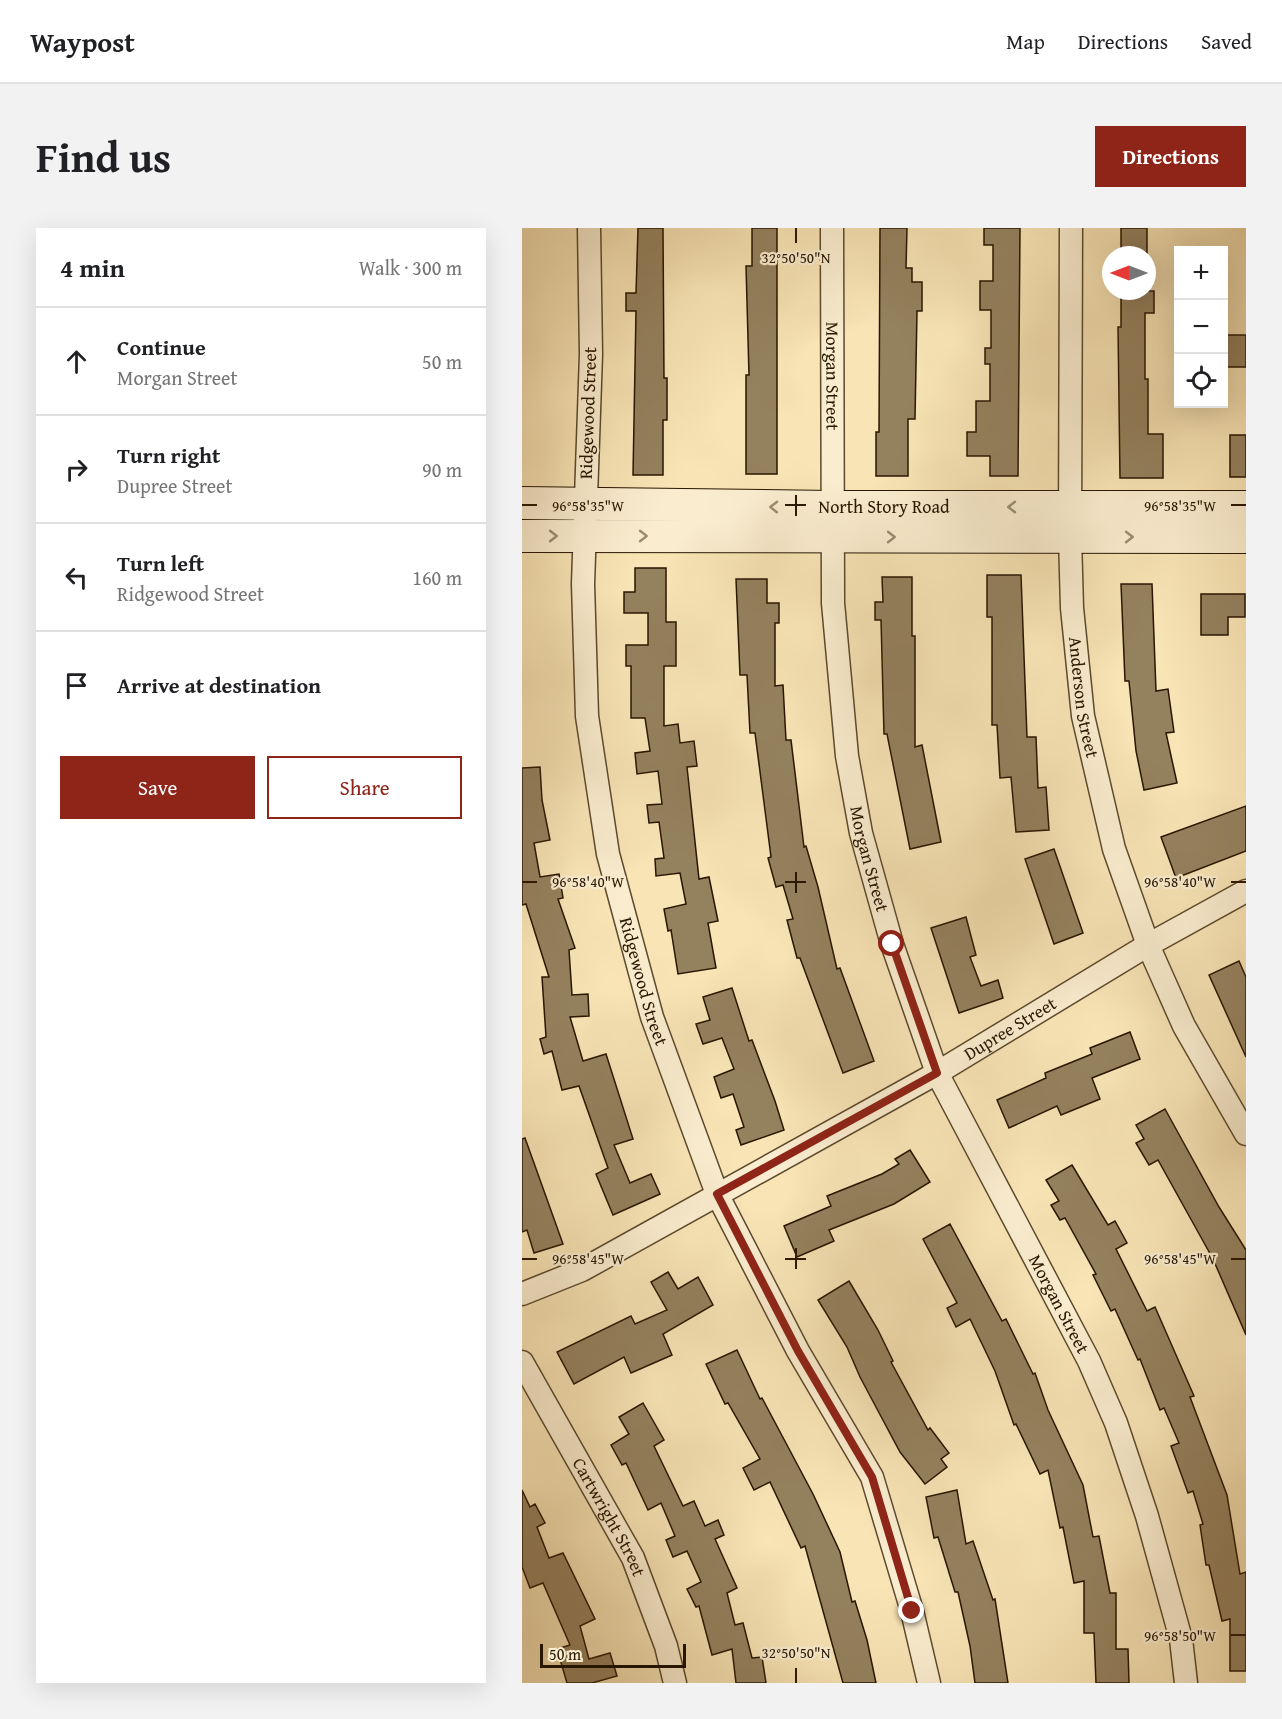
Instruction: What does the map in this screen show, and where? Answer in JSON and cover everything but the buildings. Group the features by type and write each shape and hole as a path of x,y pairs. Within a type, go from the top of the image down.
{"main road":[{"name":"North Story Road","path":"522,503 585,504 1070,537 1246,537"},
{"name":"North Story Road","path":"522,536 585,536 1070,507 1246,507"}],"street":[{"name":"Ridgewood Street","path":"589,228 591,354 583,584 587,716 608,854 652,1017 717,1194 798,1351 872,1477 912,1611 928,1683"},
{"name":"Morgan Street","path":"832,228 833,603 846,744 861,832 892,944 937,1073 1089,1361 1116,1424 1147,1516 1178,1627 1186,1683"},
{"name":"Anderson Street","path":"1071,228 1070,537 1072,608 1083,716 1114,849 1148,945 1184,1026 1246,1134"},
{"name":"Dupree Street","path":"522,1294 582,1270 937,1073 1148,945 1246,891"},
{"name":"Cartwright Street","path":"522,1362 633,1558 666,1646 675,1683"}],"route":[{"path":"892,944 937,1073 717,1194 798,1351 872,1477 912,1611"}]}
